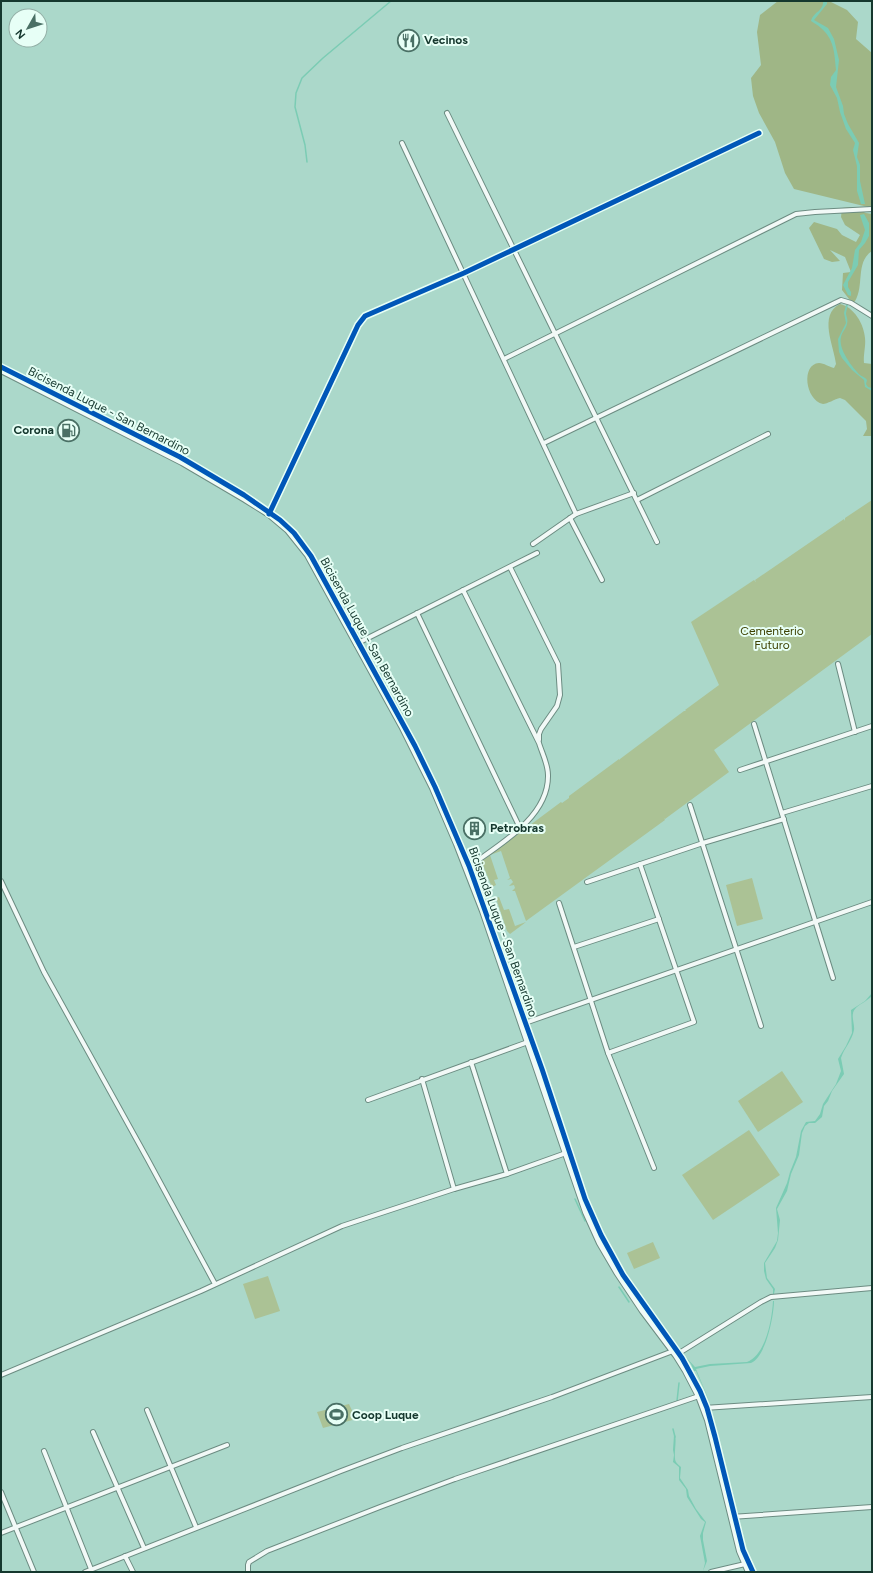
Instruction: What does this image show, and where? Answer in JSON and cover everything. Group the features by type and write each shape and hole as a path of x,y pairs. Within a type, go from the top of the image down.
{"main road":[{"path":"1,370 182,462 269,514 288,530 308,556 402,726 433,788 467,868 522,1024 562,1154 600,1243 629,1292 675,1353 699,1396 704,1408 740,1551 749,1572"}],"street":[{"path":"447,114 657,542"},
{"path":"269,514 361,320 370,313 464,274 759,133"},
{"path":"402,143 576,514"},
{"path":"504,359 796,214 872,209"},
{"path":"544,443 842,300 851,303 872,316"},
{"path":"637,500 768,434"},
{"path":"533,544 576,514 634,493"},
{"path":"570,518 602,580"},
{"path":"356,644 537,553"},
{"path":"510,567 558,664 560,695 557,706 541,729 539,734 539,743"},
{"path":"463,590 539,743 547,766 548,782 540,807 520,828 467,868"},
{"path":"417,613 520,828"},
{"path":"838,664 855,732"},
{"path":"754,724 833,978"},
{"path":"740,770 872,726"},
{"path":"782,813 872,786"},
{"path":"690,805 761,1026"},
{"path":"587,882 703,843 784,818"},
{"path":"608,1053 694,1022 640,864"},
{"path":"1,881 44,972 215,1284"},
{"path":"522,1024 872,902"},
{"path":"559,903 608,1053 654,1168"},
{"path":"574,947 659,919"},
{"path":"368,1100 422,1079 528,1042"},
{"path":"472,1062 507,1174"},
{"path":"422,1079 454,1189"},
{"path":"1,1375 215,1284 342,1226 454,1189 507,1174 562,1154"},
{"path":"85,1572 196,1527 388,1453 675,1353 761,1302 771,1298 872,1288"},
{"path":"248,1572 249,1562 267,1551 359,1515 456,1479 699,1396"},
{"path":"704,1408 872,1397"},
{"path":"147,1410 196,1527"},
{"path":"93,1432 144,1548"},
{"path":"1,1533 227,1445"},
{"path":"44,1451 91,1570"},
{"path":"1,1492 34,1572"},
{"path":"731,1517 872,1507"},
{"path":"125,1556 133,1572"},
{"path":"711,1572 745,1564"}],"green space":[{"name":"Cementerio Futuro","path":"872,500 872,634 714,750 729,772 665,819 664,818 665,820 526,921 515,891 512,891 515,888 514,885 509,886 513,882 511,879 507,880 510,878 501,851 490,855 561,802 562,803 569,798 569,796 619,759 620,760 719,685 691,622 754,580 756,582 755,580 844,519 845,521 845,518"},
{"path":"490,855 498,879 494,880 496,885 492,887 482,863 482,861"},
{"path":"752,878 763,919 737,926 726,885"},
{"path":"499,897 504,910 509,909 515,926 526,922 510,934 507,931 496,898"},
{"path":"538,1058 586,1199 601,1235 623,1274 682,1357 707,1407 716,1437 743,1550 753,1572 749,1567 742,1550 715,1437 681,1357 622,1275 600,1235 585,1199"},
{"path":"782,1071 803,1102 758,1132 738,1101"},
{"path":"749,1130 780,1175 713,1220 682,1175"},
{"path":"653,1242 660,1258 634,1269 627,1253"},
{"path":"268,1276 280,1311 255,1319 243,1284"},
{"name":"Coop Luque","path":"349,1404 356,1419 323,1428 317,1412"}],"shaded area":[{"path":"778,1 829,1 847,10 858,22 856,39 872,53 872,208 794,189 785,173 775,142 759,113 753,96 751,78 761,65 757,32 760,15"},
{"path":"823,1 827,1 827,4 814,20 828,28 834,39 839,60 836,87 848,124 859,143 857,157 860,165 860,181 865,204 861,204 857,191 857,166 853,150 855,143 846,129 837,98 830,85 831,77 836,70 833,47 824,31 811,21 814,15 822,7"},
{"path":"851,207 872,214 872,251 863,262 859,291 853,304 842,290 843,273 851,272 845,257 830,250 840,261 832,262 824,259 809,228 814,222 837,229 842,235 856,242 860,235 845,225 841,217 842,208"},
{"path":"864,214 869,223 869,236 859,250 858,265 848,282 851,296 848,295 843,285 852,268 855,250 861,242 865,230 860,215"},
{"path":"840,304 854,312 863,327 865,338 864,363 872,364 872,436 863,436 867,429 866,421 845,400 840,398 823,404 812,396 809,390 808,375 813,365 821,363 834,368 836,364 829,331 829,323 830,315 833,309"},
{"path":"846,305 848,305 846,314 847,323 841,337 842,347 850,363 860,375 867,380 866,384 868,387 872,388 872,391 865,387 864,380 852,370 839,352 838,339 846,323 844,313"},
{"path":"872,993 872,996 854,1011 853,1034 841,1058 844,1074 824,1106 822,1117 815,1123 809,1123 805,1126 802,1133 799,1155 791,1174 787,1191 777,1209 780,1220 778,1240 775,1248 765,1263 767,1278 775,1289 773,1294 773,1289 766,1279 764,1263 777,1241 778,1233 776,1208 796,1157 801,1131 806,1122 815,1121 820,1114 823,1104 836,1084 841,1071 838,1059 852,1033 851,1010 865,1001"},
{"path":"773,1301 773,1316 771,1325 765,1344 761,1353 756,1359 751,1363 710,1366 696,1369 710,1403 696,1371 694,1371 691,1364 683,1354 695,1367 710,1364 747,1362 754,1358 759,1352 767,1336"},
{"path":"674,1435 675,1460 681,1467 680,1478 688,1490 689,1496 696,1509 706,1522 703,1540 707,1561 703,1571 705,1563 700,1536 705,1522 701,1519 687,1497 686,1489 679,1480 679,1467 673,1462"}],"waterway":[{"path":"307,162 305,145 295,107 296,93 302,78 323,58 391,1"},
{"path":"575,1199 585,1221"},
{"path":"604,1236 610,1247"},
{"path":"619,1287 629,1302"},
{"path":"677,1401 679,1383"},
{"path":"673,1429 675,1437"}],"cycle path":[{"path":"269,514 358,325 365,316 464,273 759,133"},
{"name":"Bicisenda Luque - San Bernardino","path":"1,367 180,457 244,495 280,520 294,533 311,556 415,746 435,787 469,866 542,1069 585,1199 601,1235 623,1275 682,1358 700,1391 707,1408 715,1437 743,1550 753,1572"}],"place":[{"name":"Vecinos","path":"408,40"},
{"name":"Corona","path":"69,430"},
{"name":"Petrobras","path":"474,828"},
{"name":"Coop Luque","path":"336,1415"}]}
